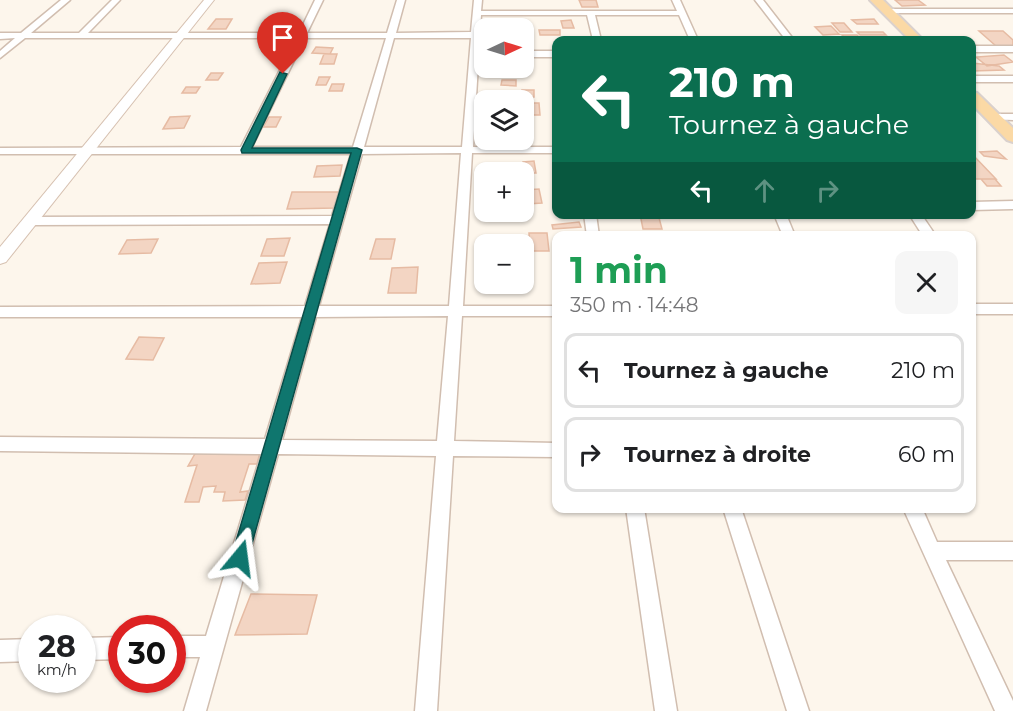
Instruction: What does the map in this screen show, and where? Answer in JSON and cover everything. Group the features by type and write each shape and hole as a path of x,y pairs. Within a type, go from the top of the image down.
{"main road":[{"path":"876,0 913,36"},
{"path":"976,100 1013,137"}],"street":[{"path":"0,55 66,0"},
{"path":"81,36 116,0"},
{"path":"0,258 208,0"},
{"path":"246,150 319,0"},
{"path":"195,711 401,0"},
{"path":"676,0 692,36"},
{"path":"759,0 787,36"},
{"path":"478,7 590,13 681,13"},
{"path":"888,11 1013,11"},
{"path":"590,13 596,36"},
{"path":"0,36 474,35"},
{"path":"976,49 1013,49"},
{"path":"534,54 552,54"},
{"path":"426,711 467,150 476,78"},
{"path":"976,79 1013,79"},
{"path":"993,117 1013,117"},
{"path":"0,151 552,150"},
{"path":"976,206 1013,206"},
{"path":"30,221 337,220"},
{"path":"977,309 1011,311"},
{"path":"0,312 552,310"},
{"path":"0,444 552,450"},
{"path":"636,513 666,711"},
{"path":"734,513 798,711"},
{"path":"914,513 1006,711"},
{"path":"932,551 1013,551"},
{"path":"186,647 214,646"},
{"path":"0,651 18,650"}],"building":[{"path":"579,0 596,0 598,7 582,7"},
{"path":"895,0 918,0 925,5 902,6"},
{"path":"216,19 232,19 226,29 208,29"},
{"path":"874,19 878,24 857,24 852,20"},
{"path":"571,20 574,28 563,28 561,21"},
{"path":"832,23 844,23 852,32 840,32"},
{"path":"831,26 839,34 823,35 815,27"},
{"path":"539,30 560,30 560,35 540,35"},
{"path":"979,31 1003,31 1013,40 1013,46 996,46"},
{"path":"857,32 883,32 886,35 860,35"},
{"path":"316,47 333,48 330,54 312,53"},
{"path":"324,54 337,54 334,64 320,64"},
{"path":"1004,55 1013,62 987,66 976,57"},
{"path":"976,63 999,66 1004,70 976,71"},
{"path":"211,73 223,73 218,80 206,80"},
{"path":"319,77 330,77 326,85 316,85"},
{"path":"502,80 516,80 516,86 501,85"},
{"path":"332,84 344,84 342,91 329,91"},
{"path":"186,87 200,87 196,93 182,93"},
{"path":"534,103 539,103 540,115 534,115"},
{"path":"190,116 184,128 163,129 170,117"},
{"path":"269,117 281,117 276,127 263,127"},
{"path":"997,151 1006,159 984,156 980,152"},
{"path":"976,158 996,179 976,179"},
{"path":"342,165 340,176 314,177 317,166"},
{"path":"981,179 995,179 1001,186 987,186"},
{"path":"534,189 539,189 542,203 534,204"},
{"path":"292,192 339,192 335,208 287,209"},
{"path":"641,219 659,219 662,229 643,229"},
{"path":"579,222 581,227 553,229 552,225"},
{"path":"547,233 549,251 534,251 534,234 529,234"},
{"path":"290,238 284,256 261,256 267,239"},
{"path":"158,239 151,253 119,254 127,240"},
{"path":"376,239 395,239 391,259 370,259"},
{"path":"287,262 280,283 251,284 259,263"},
{"path":"418,267 416,293 388,293 392,268"},
{"path":"139,337 164,338 153,360 126,359"},
{"path":"196,452 260,452 257,464 249,464 240,492 248,491 245,500 223,501 225,492 214,492 216,486 203,487 199,502 185,502 197,465 188,466"},
{"path":"251,594 317,595 307,634 235,635"}],"route":[{"path":"240,558 357,150 246,150 283,74"}]}
